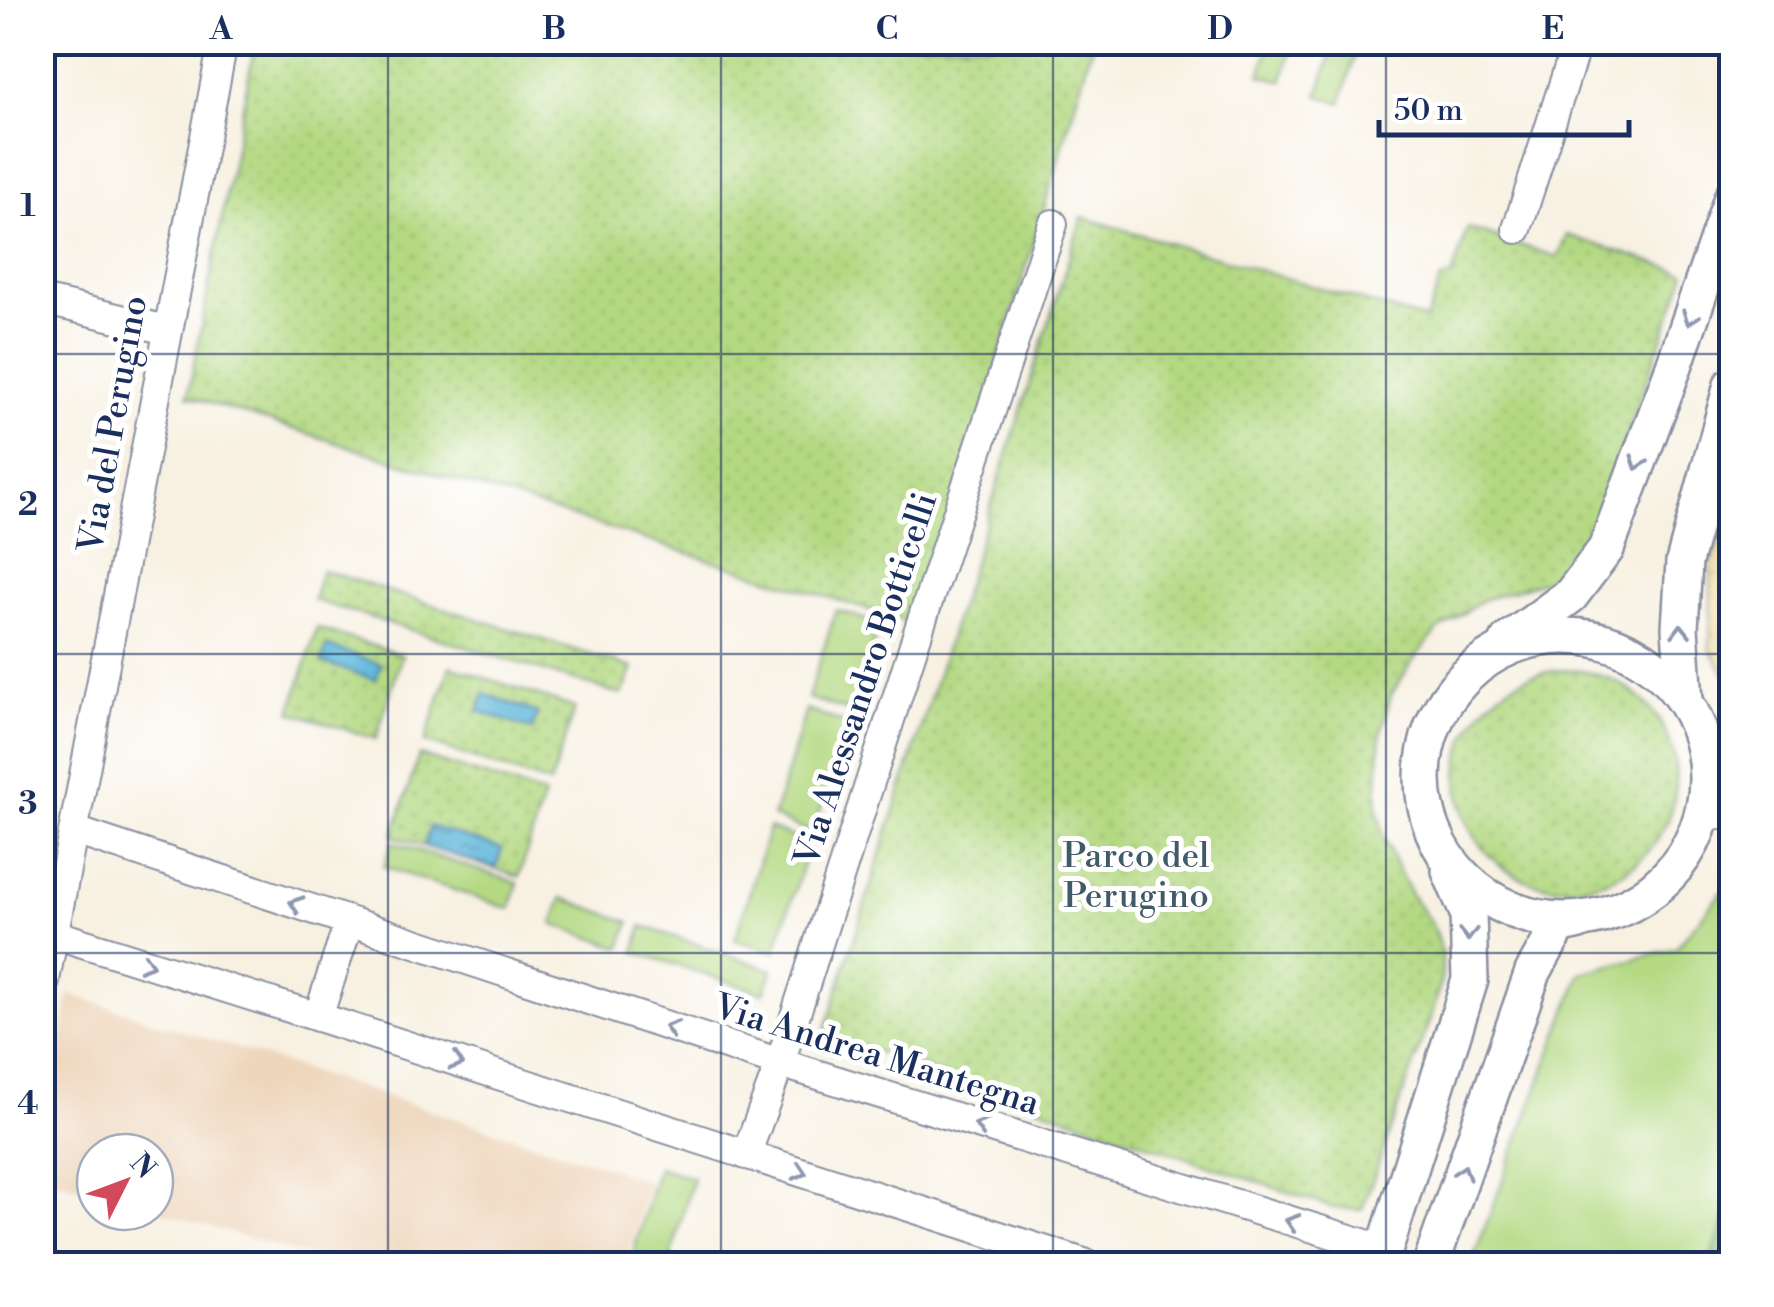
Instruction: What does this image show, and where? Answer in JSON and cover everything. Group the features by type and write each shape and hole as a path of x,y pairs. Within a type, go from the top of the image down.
{"street":[{"name":"Via del Perugino","path":"42,996 224,42"},
{"path":"1516,230 1576,42"},
{"path":"1383,1257 1470,980 1468,913 1424,804 1422,763 1432,723 1454,688 1484,660 1570,595 1606,549 1732,198"},
{"name":"Via Alessandro Botticelli","path":"746,1155 780,1064 1053,224"},
{"path":"42,300 167,330"},
{"path":"1684,700 1680,628 1684,562 1731,386"},
{"path":"1432,1264 1532,972 1559,926 1622,910 1659,886 1717,814 1703,743 1684,700 1654,667 1614,644 1570,636 1525,641 1484,660"},
{"name":"Via Andrea Mantegna","path":"75,831 780,1064 1383,1257"},
{"path":"1438,843 1462,878 1496,904 1537,918 1579,920"},
{"path":"318,1016 348,922"},
{"path":"54,934 1087,1264"}],"shaded area":[{"path":"69,994 650,1181 625,1264 333,1264 175,1216 175,1132 75,1132 75,1186 43,1176"}],"green space":[{"path":"255,43 1093,43 920,626 188,396"},
{"path":"1270,43 1294,43 1282,81 1260,75"},
{"path":"1334,43 1358,45 1341,103 1318,96"},
{"name":"Parco del Perugino","path":"1082,217 1426,320 1441,279 1452,276 1468,228 1557,257 1567,235 1686,273 1587,545 1573,565 1555,577 1483,600 1437,631 1391,695 1381,733 1377,805 1395,863 1432,924 1442,952 1442,976 1362,1210 1334,1208 824,1034"},
{"path":"322,570 633,668 622,695 313,600"},
{"path":"836,610 880,624 852,712 808,698"},
{"path":"317,628 402,655 376,739 291,712"},
{"path":"450,666 575,708 550,784 425,742"},
{"path":"1567,670 1609,678 1644,702 1668,737 1676,779 1668,821 1644,856 1609,880 1567,888 1525,880 1490,856 1466,821 1458,779 1466,737 1490,702 1525,678"},
{"path":"806,710 848,724 813,833 773,817"},
{"path":"419,755 544,795 519,877 393,836"},
{"path":"769,828 810,843 775,952 735,940"},
{"path":"392,842 518,883 510,909 384,867"},
{"path":"1731,881 1731,1205 1709,1264 1471,1264 1581,973 1676,948"},
{"path":"562,898 630,922 621,948 553,924"},
{"path":"642,926 773,970 764,993 635,952"},
{"path":"658,1167 693,1178 669,1264 630,1264"},
{"path":"1731,1205 1731,1264 1709,1264"}],"sand":[{"path":"1731,517 1731,684 1710,649 1711,565"}],"water":[{"path":"327,646 381,664 376,680 321,662"},
{"path":"484,694 538,713 532,730 478,711"},
{"path":"430,826 502,849 496,868 424,846"}]}
